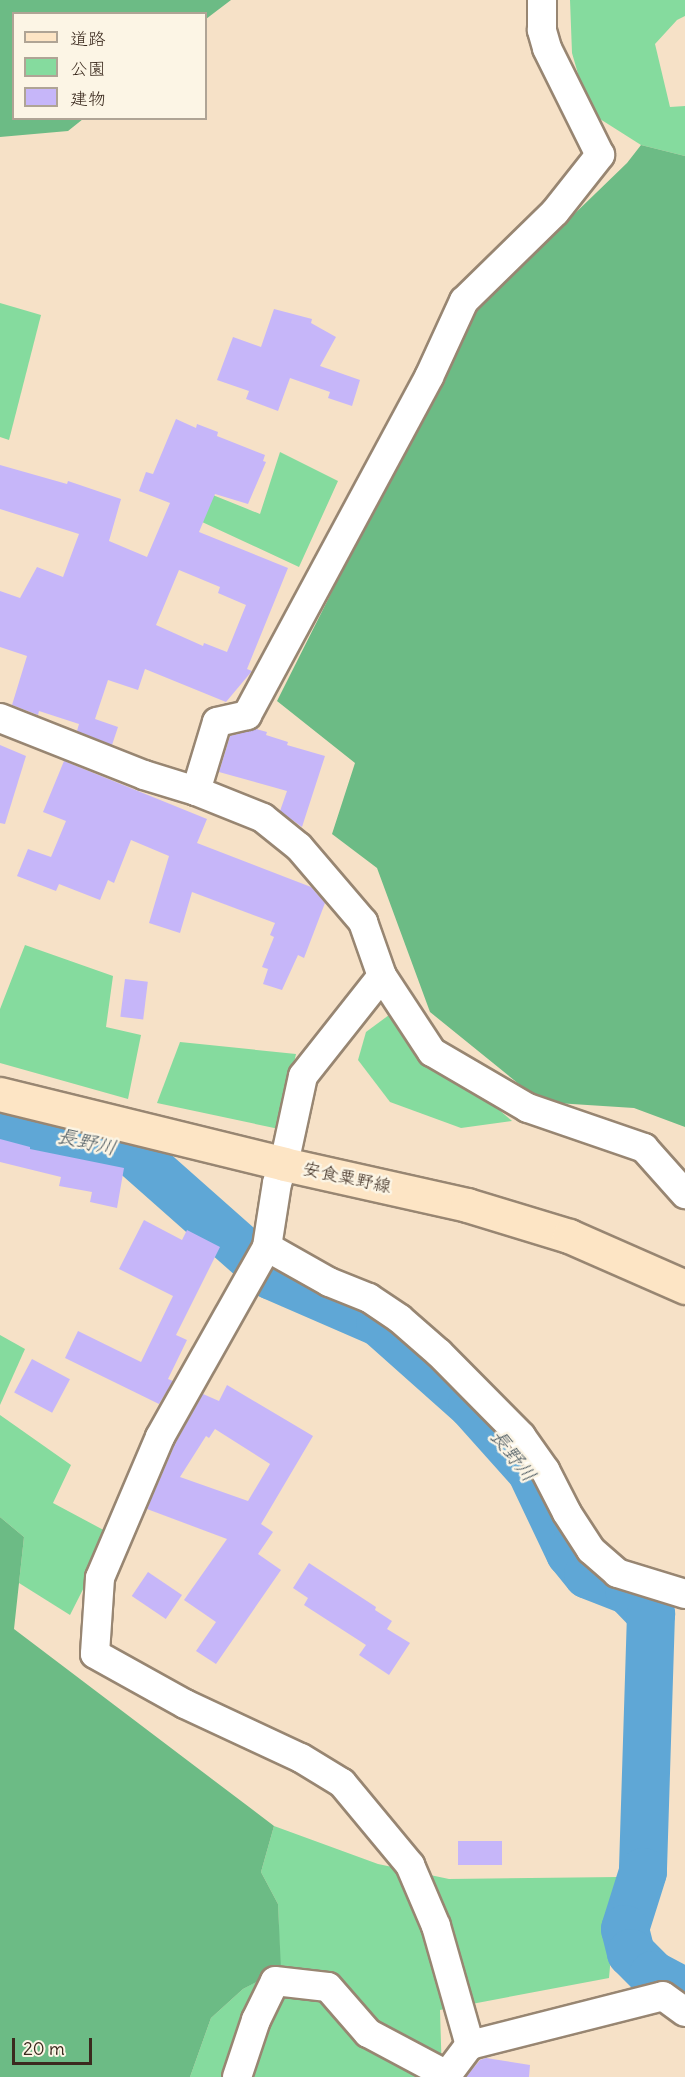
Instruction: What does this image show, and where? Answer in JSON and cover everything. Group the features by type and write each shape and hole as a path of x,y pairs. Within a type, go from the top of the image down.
{"main road":[{"name":"安食粟野線","path":"0,1094 284,1164 467,1205 557,1232 685,1287"}],"street":[{"path":"196,790 217,722 246,715 424,386 464,301 555,212 600,155 548,48 542,30 542,0"},
{"path":"0,718 144,775 196,790 263,818 299,847 363,922 382,976 432,1052 528,1108 644,1148 685,1194"},
{"path":"382,976 303,1076 261,1257 160,1437 100,1578 95,1654 185,1704 301,1758 342,1783 410,1864 436,1926 470,2045"},
{"path":"261,1257 369,1298 400,1319 439,1353 521,1436 545,1470 567,1514 591,1550 617,1573 685,1594"},
{"path":"237,2077 256,2020 275,1981 328,1987 368,2033 447,2075 470,2045 663,1996 685,2012"}],"green space":[{"path":"0,0 231,0 207,18 207,12 12,12 12,120 82,120 68,131 0,137"},
{"path":"570,0 685,0 685,16 677,20 655,44 670,107 685,106 685,156 641,145 589,112 572,53"},
{"path":"641,145 685,156 685,1127 634,1108 541,1102 430,1012 377,868 332,834 355,763 277,701 472,313 627,163"},
{"path":"0,303 41,315 9,440 0,437"},
{"path":"280,452 338,481 299,567 187,515 198,489 260,514"},
{"path":"25,945 113,976 106,1027 141,1035 128,1099 0,1063 0,1009"},
{"path":"389,1015 512,1121 461,1128 390,1102 358,1060 366,1032"},
{"path":"180,1042 296,1054 279,1129 157,1103"},
{"path":"0,1335 25,1349 0,1405"},
{"path":"0,1415 71,1465 53,1503 111,1534 70,1615 19,1583 24,1537 0,1517"},
{"path":"0,1517 24,1537 14,1629 274,1826 261,1872 278,1904 281,1969 243,1989 211,2018 190,2077 0,2077"},
{"path":"274,1826 378,1864 449,1879 618,1877 609,1978 440,2010 442,2077 190,2077 211,2018 243,1989 280,1969 278,1904 261,1872"}],"building":[{"path":"274,309 312,319 311,323 336,337 320,366 360,380 352,406 328,398 330,392 290,378 278,411 246,399 249,391 217,380 233,337 261,347"},
{"path":"176,419 196,428 197,424 218,432 217,436 265,455 263,461 266,462 248,504 215,494 199,532 288,568 247,669 252,671 226,702 145,669 138,690 108,680 95,719 118,727 112,745 77,731 79,724 39,711 38,715 12,705 27,656 0,647 0,591 20,598 37,567 63,577 79,534 0,509 0,465 67,484 68,481 121,499 109,541 147,557 170,503 139,491 146,472 153,474","holes":["179,570 220,587 218,593 246,605 227,652 204,643 203,646 156,625"]},
{"path":"256,729 288,742 287,745 325,756 302,827 280,811 287,791 219,772 230,736"},
{"path":"0,745 26,756 5,824 0,823"},
{"path":"64,761 207,819 197,843 311,887 325,903 304,958 298,955 282,990 263,984 268,969 262,967 274,937 270,935 275,923 192,892 180,933 149,923 169,856 131,840 114,883 108,880 100,900 59,884 56,891 17,876 28,849 51,857 66,821 43,812"},
{"path":"125,979 148,982 143,1020 120,1017"},
{"path":"0,1139 30,1147 30,1149 124,1168 117,1208 90,1202 92,1192 59,1186 61,1177 0,1162"},
{"path":"144,1220 182,1240 187,1230 220,1247 176,1335 187,1340 168,1379 173,1381 159,1404 65,1358 78,1331 141,1362 173,1296 119,1269"},
{"path":"32,1359 70,1379 52,1413 14,1393"},
{"path":"227,1385 313,1436 261,1524 273,1532 258,1554 281,1570 216,1664 196,1651 216,1622 184,1600 227,1539 147,1509 175,1444 203,1394 219,1401","holes":["215,1429 270,1464 248,1501 180,1477 206,1436 209,1438"]},
{"path":"309,1563 376,1607 375,1610 392,1621 387,1629 410,1643 389,1675 359,1655 366,1645 304,1605 308,1598 293,1588"},
{"path":"148,1572 182,1595 166,1619 132,1596"},
{"path":"458,1841 502,1841 502,1865 458,1865"},
{"path":"486,2058 530,2065 529,2077 466,2077 480,2060"}],"waterway":[{"name":"長野川","path":"0,1121 132,1152 272,1276 380,1323 472,1405 531,1471 570,1553 588,1575 629,1591 651,1614 643,1872 625,1929 631,1953 653,1975 685,1992"}]}
